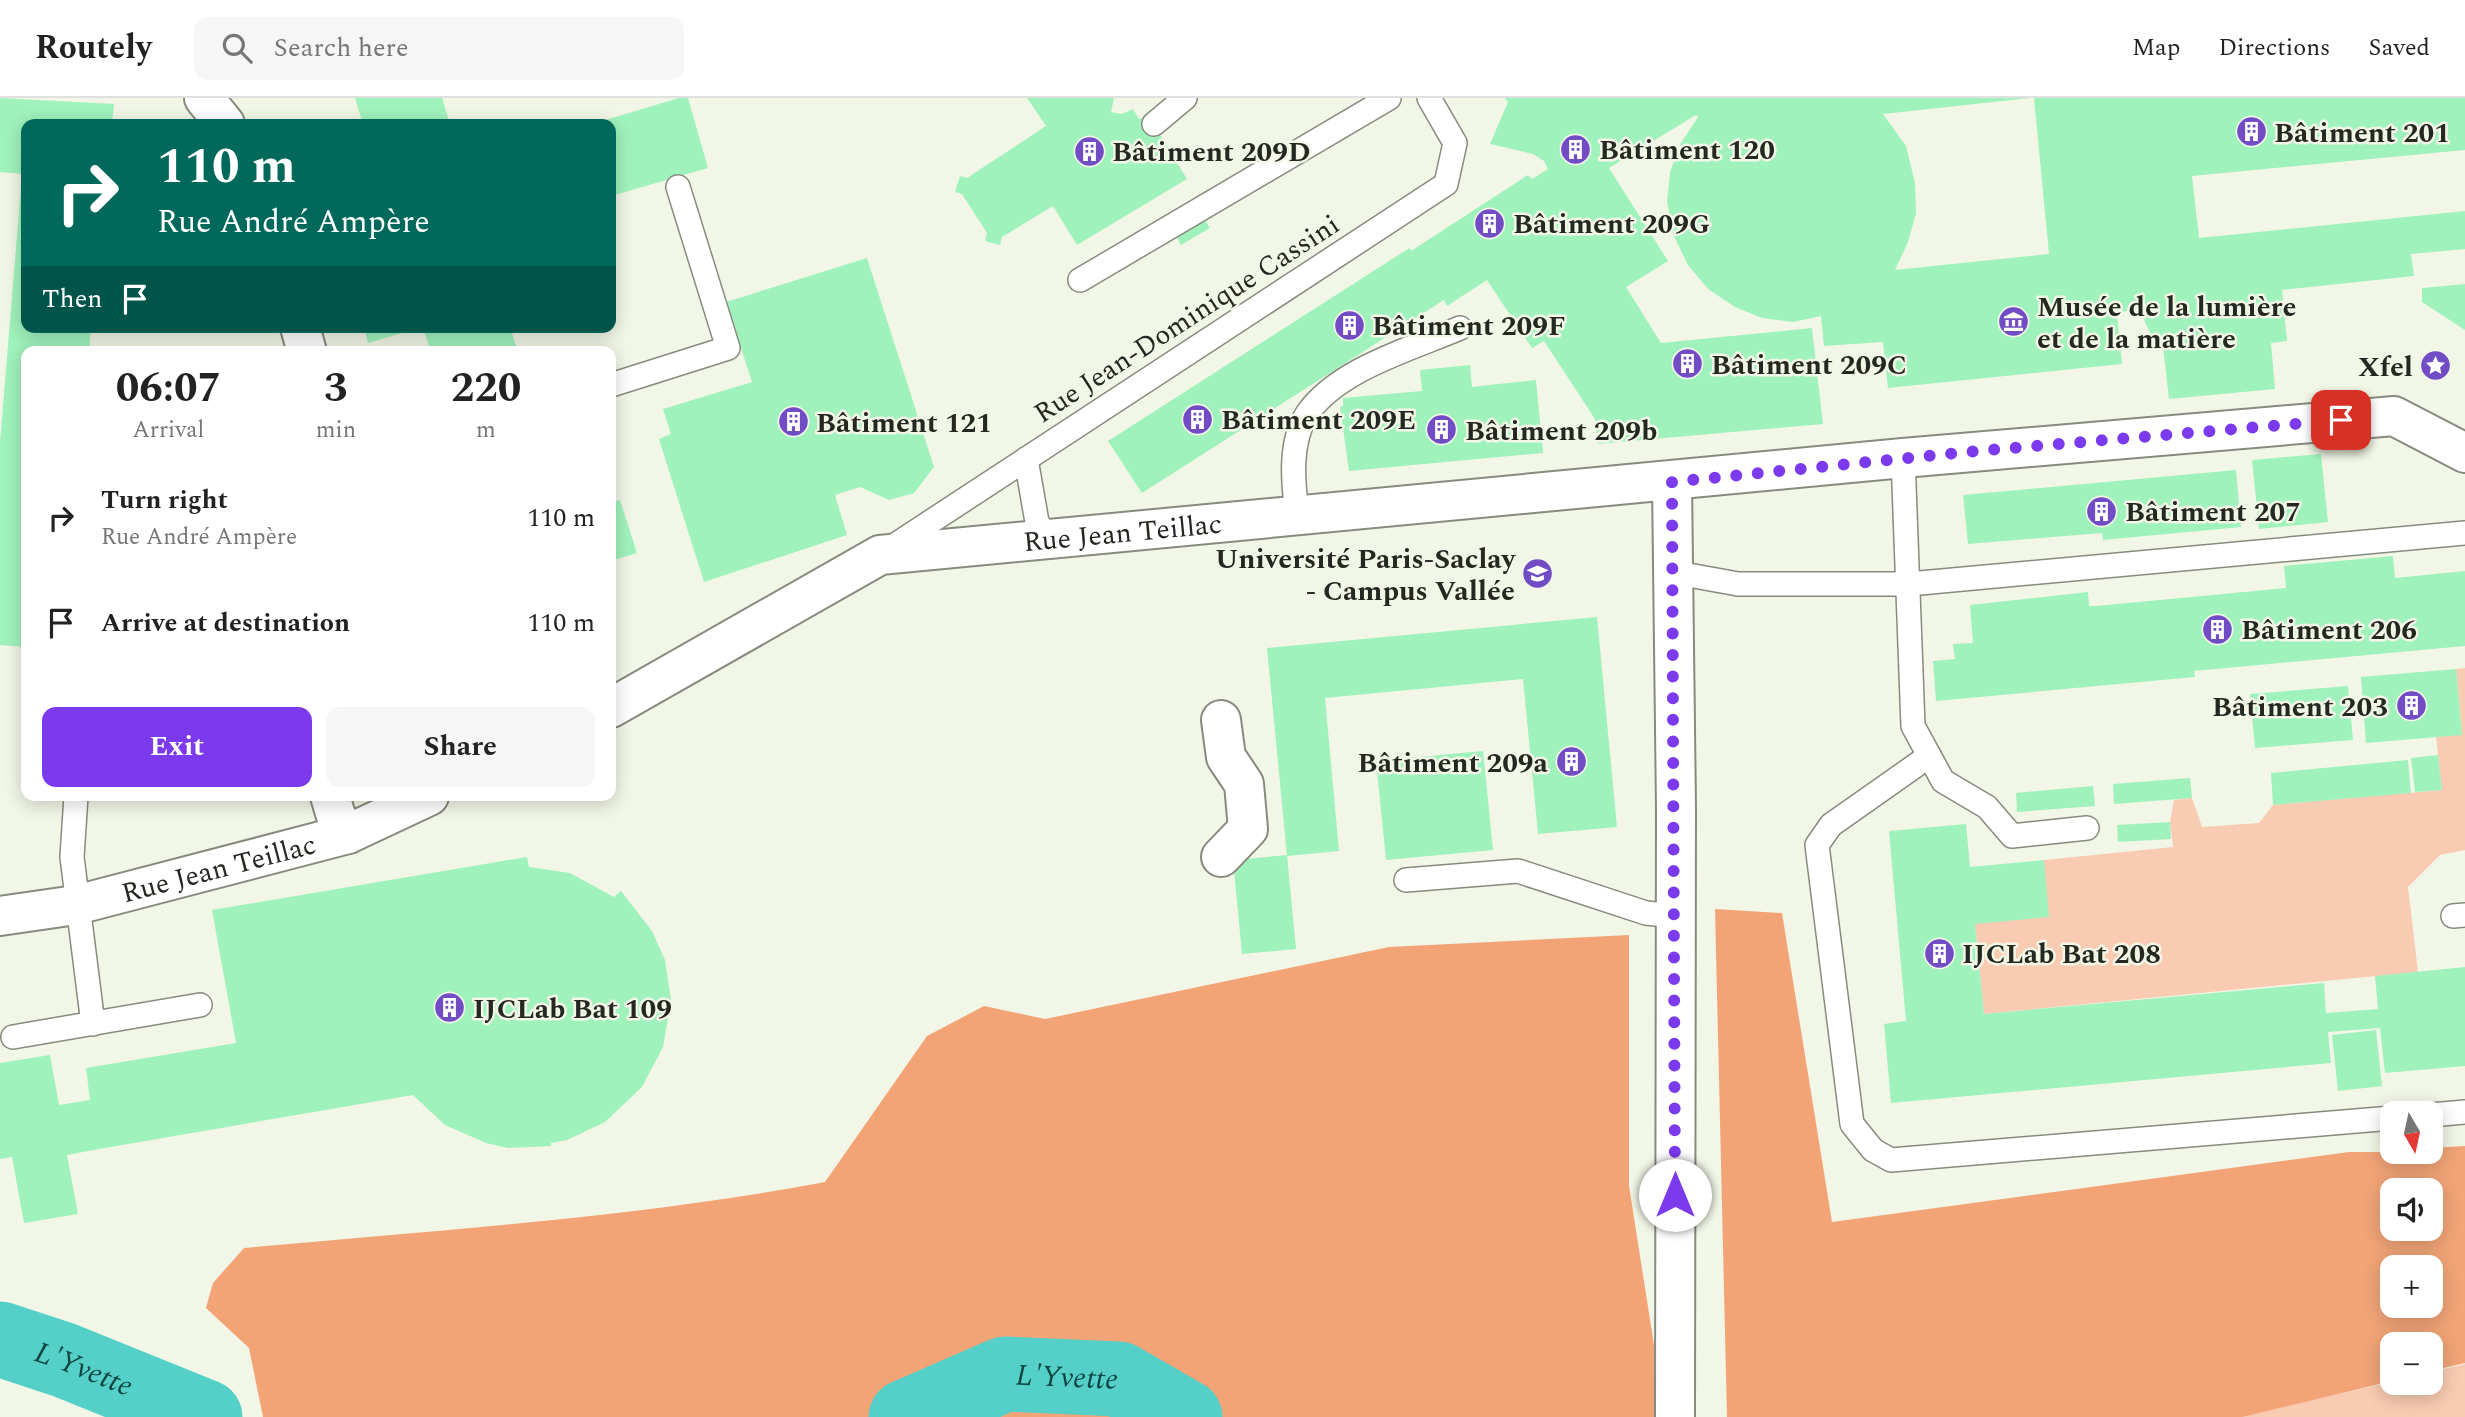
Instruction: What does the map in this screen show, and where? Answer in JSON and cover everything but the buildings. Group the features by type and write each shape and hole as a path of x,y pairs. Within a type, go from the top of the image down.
{"street":[{"path":"204,98 221,119"},
{"name":"Rue Jean Teillac","path":"616,705 880,555 1903,458 2394,416 2465,453"},
{"path":"1672,482 1675,1417"},
{"path":"1221,720 1226,757 1244,784 1248,829 1221,857"},
{"path":"332,801 336,816 348,834"},
{"name":"Rue Jean Teillac","path":"0,916 76,905 348,834 418,801"}],"lane":[{"path":"1154,124 1185,98"},
{"path":"1080,280 1390,98"},
{"name":"Rue Jean-Dominique Cassini","path":"880,555 1446,184 1455,143 1429,98"},
{"path":"616,383 728,348 678,187"},
{"path":"1297,514 1292,476 1306,416 1331,388 1358,372 1460,328"},
{"path":"1903,458 1913,726 1943,781 1987,807 2012,836 2087,828"},
{"path":"1026,459 1037,522 1049,539"},
{"path":"1672,572 1738,584 1909,584 2465,533"},
{"path":"1929,756 1830,825 1817,845 1852,1124 1873,1150 1891,1160 2380,1119"},
{"path":"76,801 72,857 93,1024"},
{"path":"1406,880 1518,871 1646,913 1675,916"},
{"path":"13,1037 200,1005"},
{"path":"2443,1114 2465,1112"}],"shaded area":[{"path":"2465,668 2465,850 2440,855 2408,887 2418,972 1984,1014 1975,924 2044,860 2173,847 2170,822 2174,800 2192,798 2202,827 2259,823 2273,805 2442,790 2436,737 2462,734 2456,669"},
{"path":"1715,909 1782,913 1832,1222 2349,1152 2380,1152 2380,1164 2443,1164 2443,1147 2465,1146 2465,1363 2443,1368 2443,1332 2380,1332 2380,1384 2242,1417 1727,1417"},
{"path":"1629,935 1629,1186 1657,1364 1654,1417 263,1417 249,1348 206,1308 213,1283 244,1248 608,1214 825,1182 927,1036 984,1006 1045,1019 1389,947"},
{"path":"2465,1364 2465,1417 2232,1417 2380,1385 2380,1395 2443,1395 2443,1369"}],"waterway":[{"name":"L'Yvette","path":"0,1339 64,1360 205,1417"},
{"name":"L'Yvette","path":"906,1417 1005,1374 1119,1379 1185,1417"}],"place":[{"name":"Bâtiment 201","path":"2251,132"},
{"name":"Bâtiment 120","path":"1576,149"},
{"name":"Bâtiment 209D","path":"1089,151"},
{"name":"Bâtiment 209G","path":"1490,223"},
{"name":"Musée de la lumière et de la matière","path":"2014,322"},
{"name":"Bâtiment 209F","path":"1349,325"},
{"name":"Bâtiment 209C","path":"1688,364"},
{"name":"Xfel","path":"2436,366"},
{"name":"Bâtiment 209E","path":"1198,419"},
{"name":"Bâtiment 121","path":"793,422"},
{"name":"Bâtiment 209b","path":"1442,430"},
{"name":"Bâtiment 207","path":"2102,511"},
{"name":"Université Paris-Saclay - Campus Vallée","path":"1538,574"},
{"name":"Bâtiment 206","path":"2218,629"},
{"name":"Bâtiment 203","path":"2411,706"},
{"name":"Bâtiment 209a","path":"1571,762"},
{"name":"IJCLab Bat 208","path":"1939,953"},
{"name":"IJCLab Bat 109","path":"450,1008"}],"route":[{"path":"1675,1195 1676,809 1672,482 1977,451 2341,420"}]}
